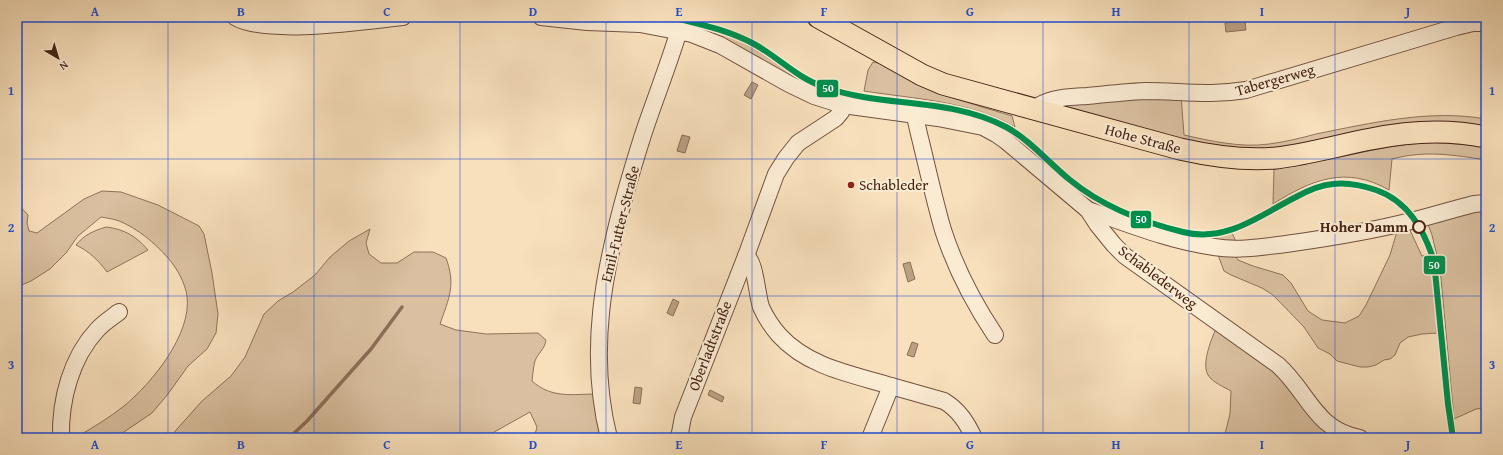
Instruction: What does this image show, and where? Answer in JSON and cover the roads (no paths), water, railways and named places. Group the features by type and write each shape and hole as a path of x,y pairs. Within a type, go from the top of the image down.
{"main road":[{"name":"Hohe Straße","path":"818,17 922,75 943,84 1180,149 1208,155 1242,159 1262,159 1290,156 1371,139 1414,132 1453,132 1486,136"}],"street":[{"path":"235,17 251,22 288,26 340,24 403,17"},
{"name":"Schablederweg","path":"541,17 587,22 681,24 692,34 720,45 789,84 814,96 842,105 917,115 983,127 996,134 1032,161 1088,210 1097,224 1125,256 1278,365 1288,375 1321,418 1330,427 1341,433 1360,438"},
{"name":"Tabergerweg","path":"1038,110 1040,105 1053,100 1123,92 1146,91 1208,94 1246,90 1456,27 1473,23 1486,23"},
{"name":"Emil-Futter-Straße","path":"609,438 599,362 602,299 606,274 615,230 646,126 681,24"},
{"name":"Oberladtstraße","path":"679,438 683,417 746,256 776,174 798,143 836,118 841,112 842,105"},
{"path":"917,115 916,121 943,230 955,262 970,294 995,335"},
{"path":"1088,210 1169,237 1214,248 1230,249 1273,246 1391,226 1474,204 1486,203"},
{"path":"746,256 750,257 752,262 757,292 762,307 778,334 788,344 801,354 834,369 944,401 952,405 966,422 974,438"},
{"path":"62,438 64,397 75,363 83,348 98,328 119,312"},
{"path":"870,438 891,386"}],"waterway":[{"path":"289,438 307,421 371,349 402,307"}],"place":[{"name":"Schableder","path":"851,185"},
{"name":"Hoher Damm","path":"1419,227"}]}
